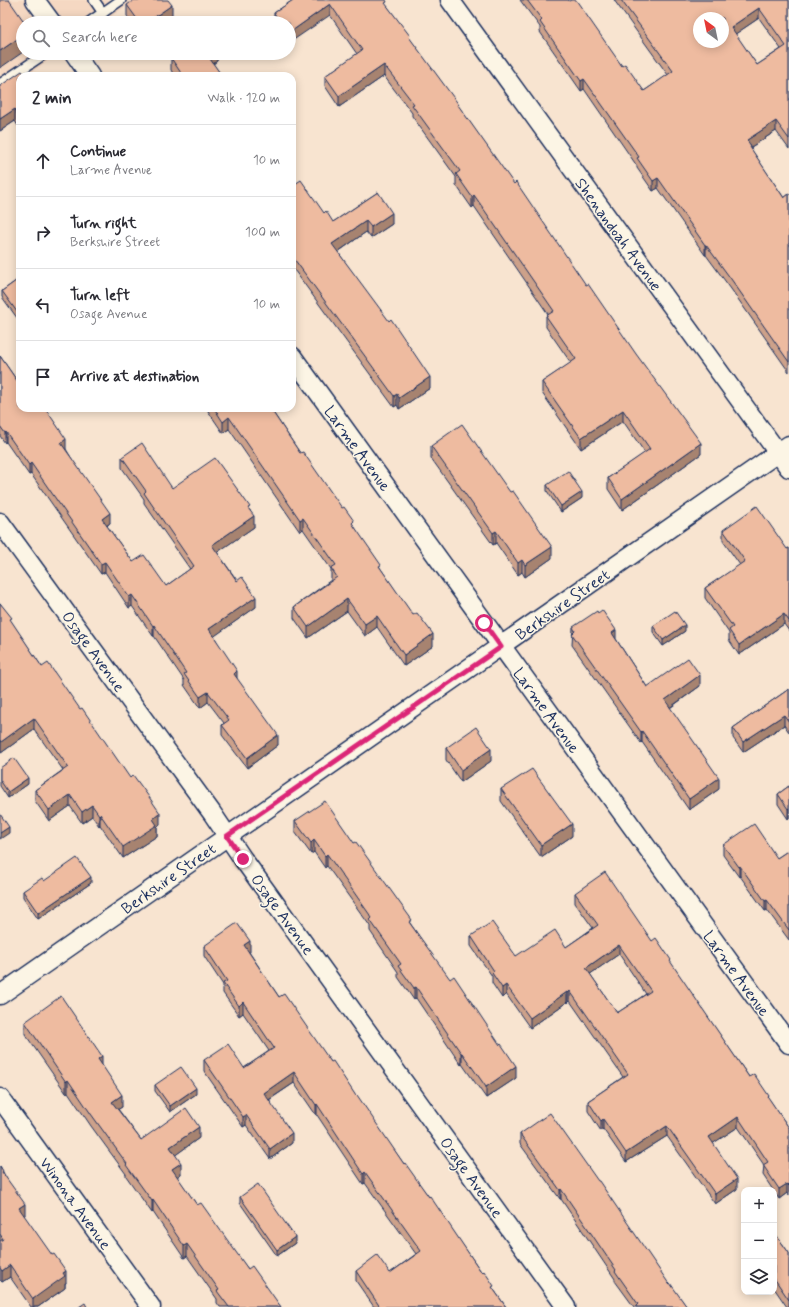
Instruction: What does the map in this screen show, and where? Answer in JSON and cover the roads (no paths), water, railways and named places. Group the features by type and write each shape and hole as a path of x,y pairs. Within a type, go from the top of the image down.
{"street":[{"path":"35,0 47,16"},
{"name":"Shenandoah Avenue","path":"450,0 783,449 789,468"},
{"path":"79,60 87,72"},
{"name":"Larme Avenue","path":"296,362 789,1044"},
{"name":"Berkshire Street","path":"0,995 783,449"},
{"name":"Osage Avenue","path":"0,522 566,1307"},
{"name":"Winona Avenue","path":"0,1098 151,1307"}],"lane":[{"path":"94,0 103,13"},
{"path":"98,16 121,0"},
{"path":"18,72 36,60"},
{"path":"0,84 16,73"}]}
